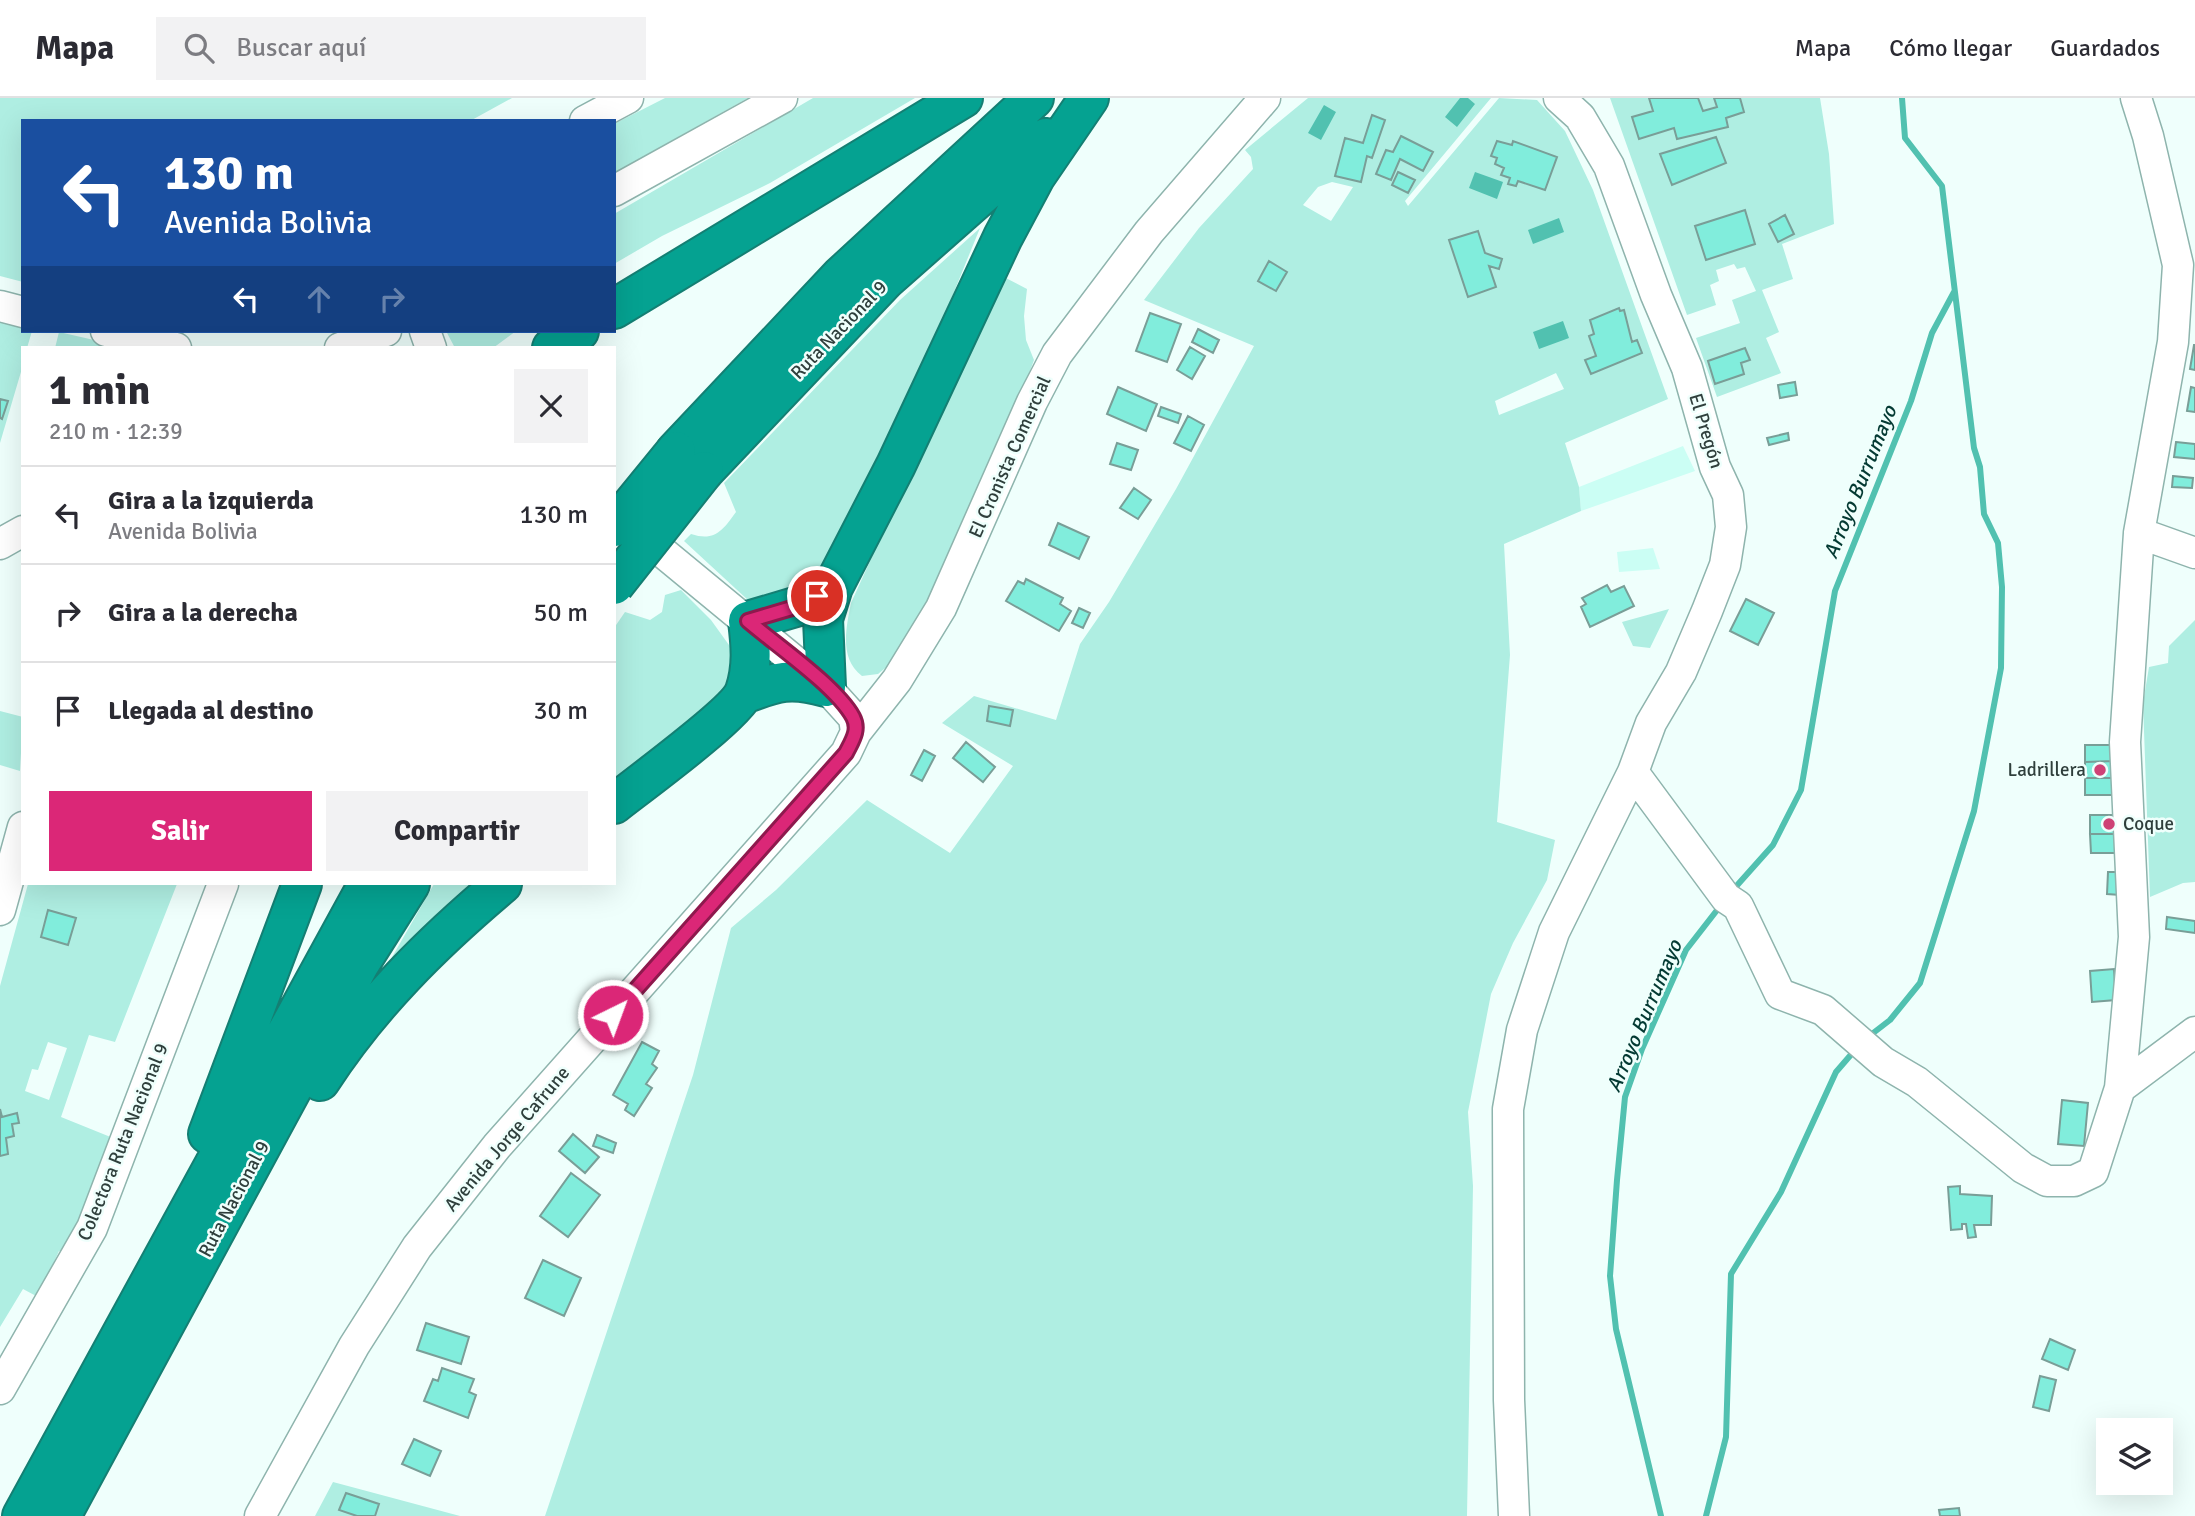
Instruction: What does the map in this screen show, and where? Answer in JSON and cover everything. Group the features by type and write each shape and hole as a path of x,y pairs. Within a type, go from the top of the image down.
{"highway":[{"path":"616,308 963,98"},
{"name":"Ruta Nacional 9","path":"616,582 690,461 841,276 1034,98"},
{"path":"616,802 707,730 744,694 776,681 799,679 826,687 823,619 833,587 896,465 1003,237 1035,177 1089,98"},
{"name":"Ruta Nacional 9","path":"616,525 1089,98"},
{"path":"744,694 752,660 748,621 802,605 833,587"},
{"path":"104,1364 141,1267 219,1110 302,885"},
{"name":"Ruta Nacional 9","path":"22,1516 367,885"},
{"name":"Ruta Nacional 9","path":"61,1516 353,976 409,885"},
{"path":"182,1295 331,1064 372,1007 436,940 501,885"}],"street":[{"path":"589,119 628,98"},
{"path":"616,190 782,98"},
{"name":"El Cronista Comercial","path":"856,733 897,680 941,608 1026,414 1058,354 1149,232 1265,98"},
{"name":"El Pregón","path":"1514,1516 1509,1400 1508,1109 1522,1030 1555,932 1633,772 1651,723 1681,671 1726,565 1731,527 1728,495 1715,467 1687,368 1656,295 1609,166 1580,117 1559,98"},
{"path":"1633,772 1727,898 1738,906 1780,994 1823,1010 1883,1062 1917,1082 2023,1168 2047,1181 2074,1181 2093,1172 2120,1088 2134,937 2125,742 2139,533 2171,354 2178,265 2160,183 2136,98"},
{"path":"0,306 21,311"},
{"path":"114,333 169,346"},
{"path":"616,515 826,687 853,718 856,733"},
{"path":"0,544 21,532"},
{"path":"2139,533 2195,553"},
{"name":"Avenida Jorge Cafrune","path":"260,1516 354,1346 417,1247 497,1146 808,798 846,753 856,733"},
{"path":"0,910 13,840"},
{"name":"Colectora Ruta Nacional 9","path":"0,1389 92,1228 223,885"},
{"path":"2120,1088 2195,1031"}],"shaded area":[{"path":"0,98 512,98 474,119 21,119 21,281 0,276"},
{"path":"665,98 748,98 616,172 616,123"},
{"path":"813,98 915,98 770,183 662,236 616,263 616,213"},
{"path":"1308,98 1491,98 1405,201 1408,206 1499,98 1537,100 1565,131 1593,190 1668,399 1565,443 1579,487 1581,511 1504,544 1510,655 1497,822 1555,840 1547,880 1513,943 1491,994 1468,1112 1473,1186 1467,1516 545,1516 693,1075 731,928 776,890 867,800 950,853 1013,766 942,723 974,696 1056,720 1080,644 1109,602 1176,489 1254,346 1144,300 1199,228 1253,169 1251,157 1245,150","holes":["1332,182 1353,187 1331,221 1303,205 1318,187","1556,373 1564,389 1499,415 1495,401"]},
{"path":"1460,98 1468,98 1475,104 1457,127 1445,117"},
{"path":"1610,98 1820,98 1829,154 1834,224 1782,244 1793,279 1762,290 1779,332 1766,338 1781,373 1717,397 1696,338 1740,323 1732,300 1756,291 1745,267 1737,269 1734,264 1716,270 1719,281 1710,285 1716,305 1687,315"},
{"path":"1324,105 1336,112 1321,140 1308,133"},
{"path":"1475,172 1503,182 1497,199 1469,188"},
{"path":"1559,218 1564,232 1533,244 1528,230"},
{"path":"980,228 919,378 821,570 809,588 749,601 684,541 691,534 706,536 722,529 736,512 724,483 900,300"},
{"path":"1000,275 1027,289 1024,316 1026,340 1034,360 1019,401 925,612 894,661 878,674 862,676 850,661 847,652 846,633 851,603"},
{"path":"0,318 21,323 21,333 31,333 28,346 21,346 21,372 0,443"},
{"path":"1563,321 1569,338 1539,349 1533,332"},
{"path":"59,333 63,333 120,346 56,346"},
{"path":"447,333 513,333 496,346 454,346"},
{"path":"1683,446 1695,471 1581,511 1579,487"},
{"path":"1653,548 1660,569 1619,572 1617,552"},
{"path":"681,590 711,620 734,652 731,684 659,756 616,785 616,625 625,612 650,620 662,612 665,595"},
{"path":"1669,609 1650,648 1633,646 1622,622"},
{"path":"2195,620 2195,882 2183,883 2150,897 2143,703 2149,667 2168,663 2169,646"},
{"path":"0,711 21,716 21,753 20,771 0,765"},
{"path":"28,885 177,885 115,1042 89,1035 61,1117 113,1138 71,1256 59,1251 38,1297 23,1289 0,1327 0,986","holes":["48,1042 67,1048 49,1100 25,1091 32,1069 38,1070"]},
{"path":"433,885 475,885 450,904 376,985"},
{"path":"333,1482 460,1516 315,1516"}],"building":[{"path":"1649,98 1698,98 1703,111 1717,107 1714,98 1740,98 1744,112 1726,118 1728,127 1677,139 1674,128 1639,139 1632,117 1653,111"},
{"path":"1372,115 1385,120 1372,158 1367,156 1361,182 1335,176 1345,138 1363,143"},
{"path":"1401,136 1433,152 1423,171 1400,159 1391,180 1376,174 1386,150 1393,152"},
{"path":"1716,137 1726,163 1672,185 1660,154"},
{"path":"1497,141 1512,145 1513,141 1557,157 1545,190 1518,181 1516,186 1508,184 1510,178 1501,175 1504,168 1495,164 1497,158 1491,156"},
{"path":"1398,172 1415,180 1408,193 1392,185"},
{"path":"1745,210 1755,244 1706,260 1695,226"},
{"path":"1785,215 1794,234 1778,242 1769,224"},
{"path":"1478,231 1485,253 1502,259 1499,269 1489,266 1496,287 1468,297 1449,240"},
{"path":"1269,261 1287,272 1276,291 1258,281"},
{"path":"1619,308 1620,311 1624,310 1632,342 1637,340 1642,353 1591,374 1585,360 1596,356 1589,336 1594,334 1590,320"},
{"path":"1150,313 1181,324 1167,362 1136,351"},
{"path":"1198,329 1219,340 1213,353 1192,342"},
{"path":"2195,345 2195,370 2190,369"},
{"path":"1190,347 1205,356 1192,379 1177,370"},
{"path":"1745,348 1750,360 1741,363 1744,374 1715,384 1708,361"},
{"path":"1795,382 1797,395 1780,398 1778,385"},
{"path":"1118,387 1157,404 1146,431 1107,414"},
{"path":"2191,387 2195,388 2195,412 2187,411"},
{"path":"0,399 8,401 2,419 0,418"},
{"path":"1161,407 1181,414 1178,423 1158,416"},
{"path":"1188,416 1204,425 1191,451 1174,443"},
{"path":"1788,433 1789,440 1769,445 1767,438"},
{"path":"2176,442 2195,444 2195,459 2174,457"},
{"path":"1117,443 1138,450 1131,470 1110,464"},
{"path":"2173,476 2193,478 2192,488 2172,487"},
{"path":"1134,488 1151,500 1138,519 1120,508"},
{"path":"1058,523 1089,537 1079,559 1049,545"},
{"path":"1026,579 1063,598 1060,604 1071,611 1059,631 1006,601 1018,581 1024,584"},
{"path":"1607,585 1611,592 1624,586 1634,606 1590,627 1581,607 1586,604 1582,598"},
{"path":"1746,599 1774,613 1758,645 1730,631"},
{"path":"1079,608 1090,613 1083,628 1072,623"},
{"path":"989,706 1013,710 1010,726 987,721"},
{"path":"966,742 995,767 983,782 953,758"},
{"path":"2085,745 2114,745 2114,761 2085,762"},
{"path":"924,750 935,756 922,781 911,775"},
{"path":"2114,761 2114,778 2085,778 2085,762"},
{"path":"2085,778 2114,778 2114,795 2085,795"},
{"path":"2090,815 2119,815 2119,834 2090,834"},
{"path":"2090,834 2119,834 2120,853 2091,853"},
{"path":"2108,872 2120,872 2120,895 2107,894"},
{"path":"48,910 76,918 68,945 41,937"},
{"path":"2167,917 2195,921 2195,933 2166,929"},
{"path":"2114,969 2116,1000 2092,1002 2090,971"},
{"path":"642,1042 659,1051 652,1064 657,1068 646,1084 652,1088 634,1116 625,1110 628,1104 613,1095"},
{"path":"2062,1100 2088,1103 2084,1146 2058,1144"},
{"path":"0,1109 2,1117 17,1113 19,1123 12,1124 14,1136 6,1138 8,1154 0,1156"},
{"path":"573,1134 599,1157 585,1173 559,1151"},
{"path":"597,1135 616,1143 613,1153 593,1146"},
{"path":"571,1173 600,1195 568,1237 540,1216"},
{"path":"1960,1186 1960,1194 1992,1196 1991,1225 1974,1225 1976,1237 1968,1238 1966,1224 1962,1224 1962,1229 1951,1230 1948,1187"},
{"path":"543,1260 581,1278 564,1316 525,1298"},
{"path":"426,1323 469,1337 461,1364 417,1350"},
{"path":"2050,1339 2075,1350 2068,1370 2042,1359"},
{"path":"442,1368 474,1379 469,1392 476,1395 468,1418 424,1401 433,1379 438,1381"},
{"path":"2040,1376 2056,1380 2049,1411 2033,1407"},
{"path":"414,1439 441,1451 430,1476 402,1464"},
{"path":"346,1493 379,1504 375,1516 357,1516 339,1510"},
{"path":"1959,1508 1960,1516 1940,1516 1939,1510"}],"waterway":[{"name":"Arroyo Burrumayo","path":"1868,1037 1890,1020 1920,983 1974,811 2001,668 2002,587 1998,543 1984,514 1942,186 1905,138 1902,98"},
{"name":"Arroyo Burrumayo","path":"1732,891 1773,845 1801,790 1835,591 1911,401 1932,333 1954,292"},
{"name":"Arroyo Burrumayo","path":"1661,1516 1616,1329 1610,1276 1625,1097 1642,1049 1686,950 1721,905"},
{"name":"Arroyo Burrumayo","path":"1706,1516 1726,1437 1731,1274 1781,1192 1836,1072 1855,1050"}],"place":[{"name":"Ladrillera","path":"2100,770"},
{"name":"Coque","path":"2109,824"}],"route":[{"path":"613,1015 808,798 846,753 856,733 853,718 826,687 748,621 802,605 817,596"}]}
